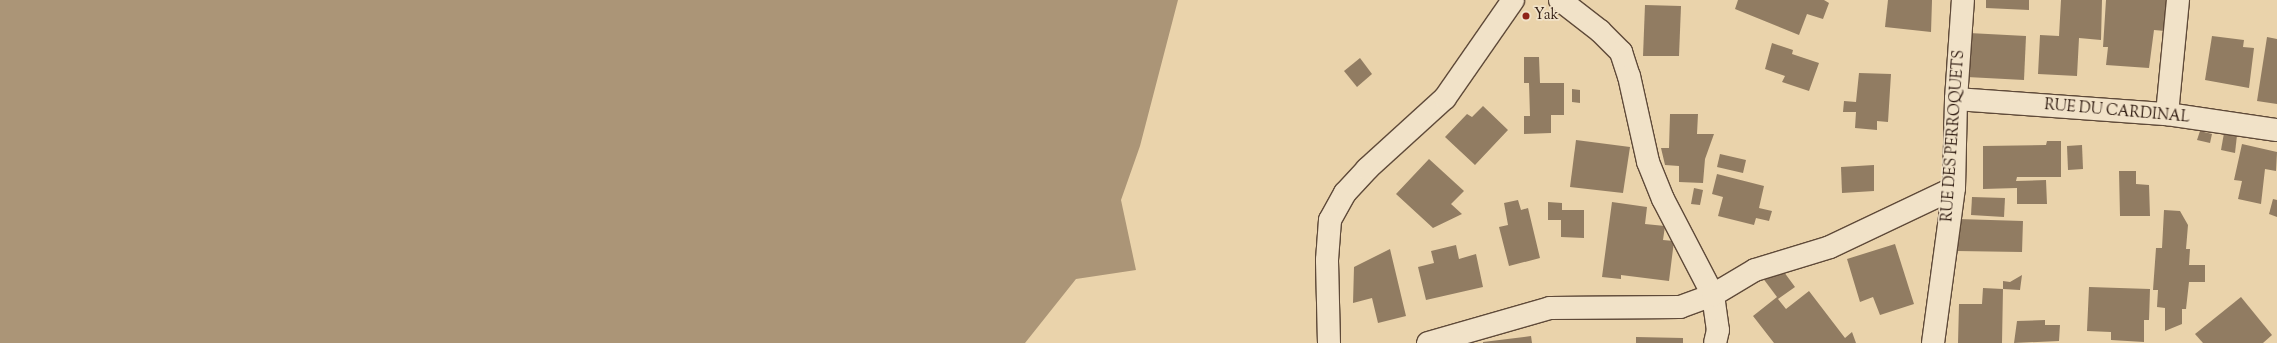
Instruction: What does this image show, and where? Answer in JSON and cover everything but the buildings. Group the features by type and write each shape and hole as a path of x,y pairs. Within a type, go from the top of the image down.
{"street":[{"path":"1329,343 1327,260 1330,220 1344,193 1445,98 1513,0"},
{"path":"1560,0 1600,31 1621,52 1630,76 1648,162 1663,199 1713,295 1718,330 1715,343"},
{"name":"RUE DES PERROQUETS","path":"1933,343 1954,188 1956,99 1963,0"},
{"path":"2167,114 2178,0"},
{"name":"RUE DU CARDINAL","path":"1956,99 2167,114 2277,130"},
{"path":"1428,343 1550,308 1680,307 1713,295 1755,270 1830,248 1954,188"}],"shaded area":[{"path":"0,0 1178,0 1140,146 1121,200 1136,270 1076,279 1025,343 0,343"}],"place":[{"name":"Yak","path":"1526,16"}]}
